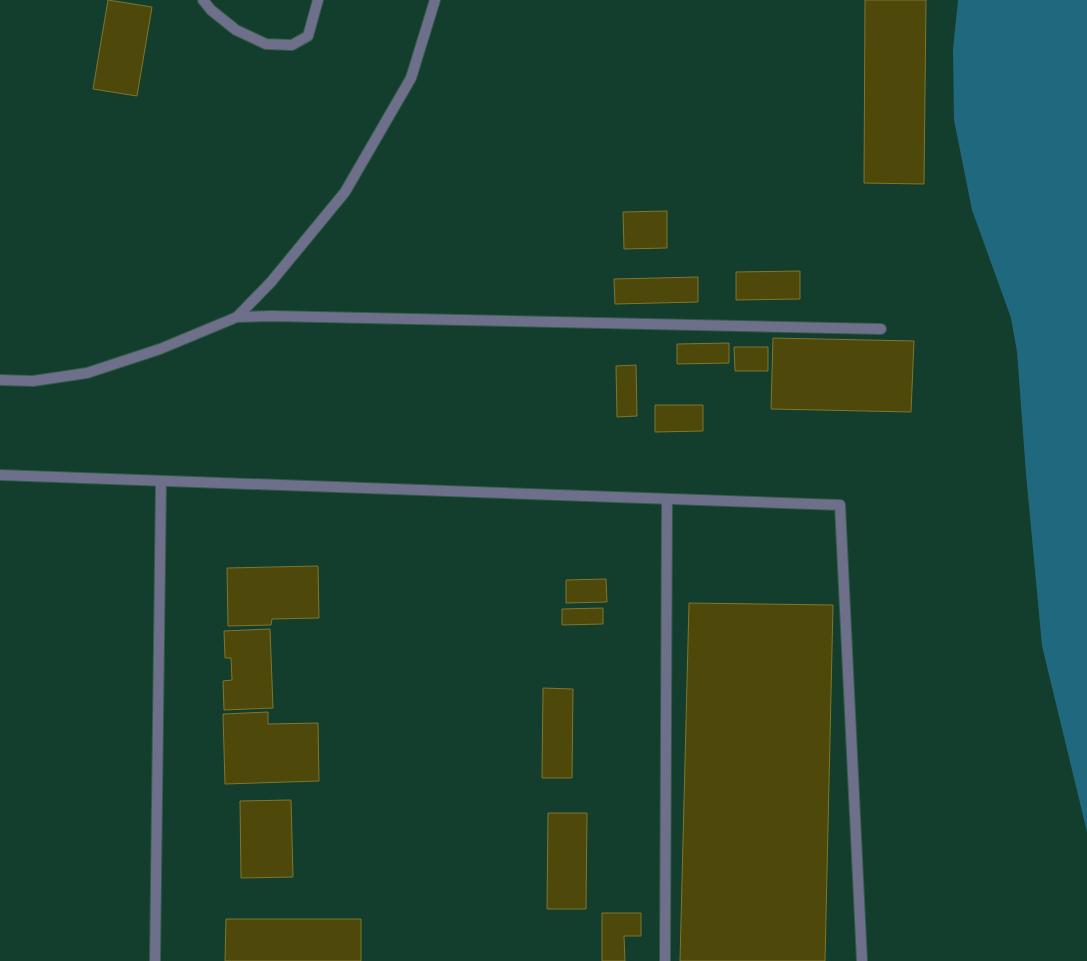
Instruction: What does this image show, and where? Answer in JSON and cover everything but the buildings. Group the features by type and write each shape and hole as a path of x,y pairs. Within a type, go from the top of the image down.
{"street":[{"path":"203,0 211,10 236,30 266,44 292,45 308,36 318,0"},
{"path":"237,317 271,282 345,192 411,78 435,0"},
{"path":"0,380 33,381 87,373 160,349 237,317 271,316 881,329"},
{"path":"0,475 840,505 862,961"},
{"path":"155,961 161,481"},
{"path":"665,961 667,499"}],"water":[{"path":"958,0 1087,0 1087,832 1042,646 1026,474 1017,352 1011,318 972,210 954,120 953,49"}]}
